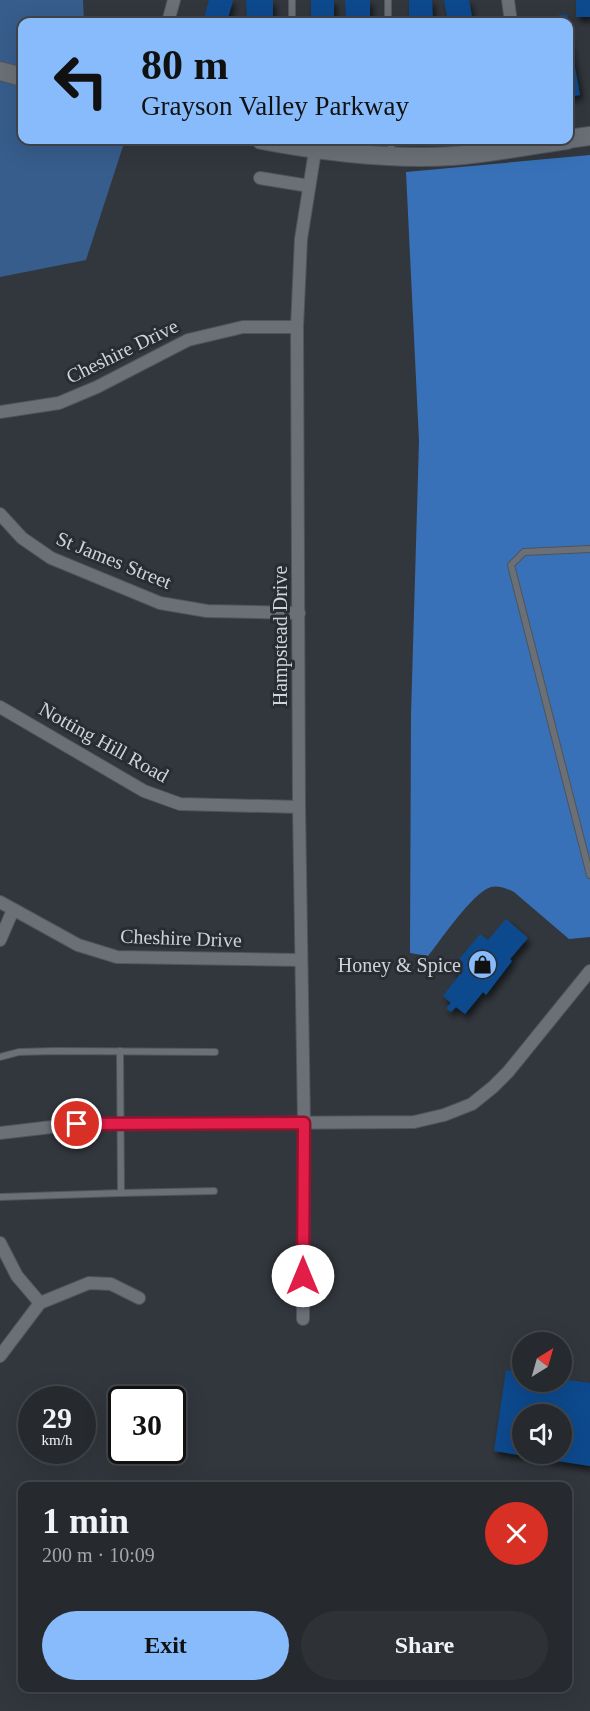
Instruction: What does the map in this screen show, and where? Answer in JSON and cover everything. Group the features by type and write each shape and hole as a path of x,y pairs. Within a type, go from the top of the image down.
{"street":[{"path":"169,18 174,0"},
{"path":"508,0 510,18"},
{"path":"0,71 18,76"},
{"path":"573,138 590,136"},
{"path":"312,145 391,148 452,156 520,144"},
{"name":"Hampstead Drive","path":"303,1319 304,1123 299,807 297,327 301,239 312,145"},
{"path":"260,178 309,186"},
{"name":"Cheshire Drive","path":"0,412 59,402 97,387 188,340 243,327 297,327"},
{"name":"St James Street","path":"0,514 22,538 51,558 160,603 207,611 299,613"},
{"name":"Notting Hill Road","path":"0,707 144,791 180,804 299,807"},
{"name":"Cheshire Drive","path":"0,902 78,945 117,957 301,960"},
{"path":"0,940 13,910"},
{"path":"0,1133 77,1124 414,1122 444,1115 472,1104 508,1072 590,971"},
{"path":"0,1244 17,1276 40,1303"},
{"path":"0,1356 40,1303 89,1283 111,1284 139,1298"}],"lane":[{"path":"292,0 292,18"},
{"path":"388,0 388,18"},
{"path":"590,549 524,552 511,565 590,875"},
{"path":"120,1051 121,1192"},
{"path":"0,1057 19,1052 215,1052"},
{"path":"0,1197 214,1191"}],"shaded area":[{"path":"0,0 83,0 84,18 18,18 18,144 124,144 86,260 0,277"},
{"path":"590,155 590,937 569,939 514,892 491,887 483,891 466,907 428,956 410,953 411,715 419,441 406,172"}],"building":[{"path":"209,0 233,0 228,18 204,18"},
{"path":"246,0 273,0 273,18 247,18"},
{"path":"311,0 334,0 334,18 311,18"},
{"path":"345,0 370,0 370,18 346,18"},
{"path":"409,0 432,0 433,18 409,18"},
{"path":"444,0 469,0 472,18 447,18"},
{"path":"576,0 590,0 590,17 576,17"},
{"path":"567,14 568,18 545,18"},
{"path":"573,57 580,95 573,96"},
{"name":"Honey & Spice","path":"506,919 528,938 510,959 512,961 486,995 483,992 465,1014 456,1007 451,1012 446,1008 451,1003 443,996 460,974 452,968 480,934 488,940"},
{"path":"506,1370 512,1371 512,1392 572,1392 572,1381 590,1383 590,1466 572,1463 572,1404 512,1404 512,1454 494,1451"}],"place":[{"name":"Honey & Spice","path":"482,965"}],"route":[{"path":"77,1124 304,1123 303,1276"}]}
